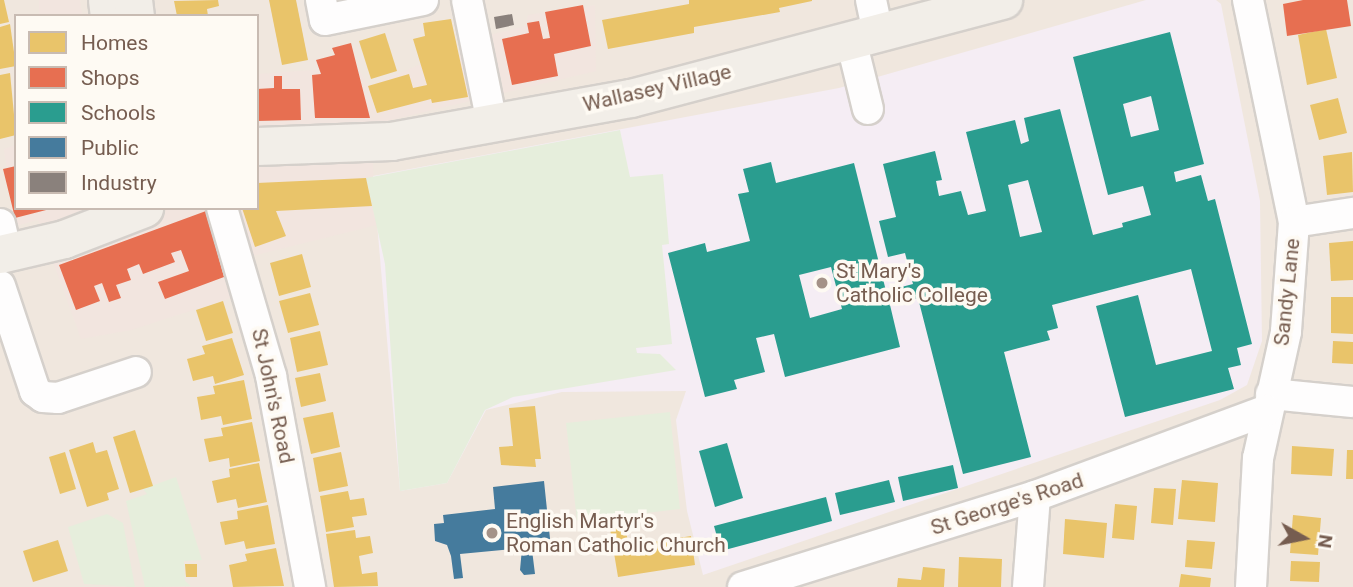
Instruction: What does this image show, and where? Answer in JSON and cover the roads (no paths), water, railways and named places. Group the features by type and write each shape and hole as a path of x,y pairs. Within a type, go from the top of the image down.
{"main road":[{"name":"Wallasey Village","path":"259,146 306,147 391,141 631,97 866,24 1003,0"},
{"name":"Wallasey Village","path":"259,162 306,147"},
{"path":"7,252 72,210"},
{"path":"7,252 64,239 139,210"}],"street":[{"path":"321,0 326,20 404,2"},
{"path":"467,0 492,123"},
{"name":"Sandy Lane","path":"1248,0 1294,222 1286,332 1258,458 1251,587"},
{"path":"866,24 868,110"},
{"name":"St John's Road","path":"223,210 271,376 310,587"},
{"path":"1294,222 1353,213"},
{"path":"7,252 35,391 43,397 58,398 136,372"},
{"name":"St George's Road","path":"743,587 827,575 1035,496 1269,402 1353,402"},
{"path":"1028,587 1035,496"}],"place":[{"name":"St Mary's Catholic College","path":"822,283"},
{"name":"English Martyr's Roman Catholic Church","path":"492,533"}]}
